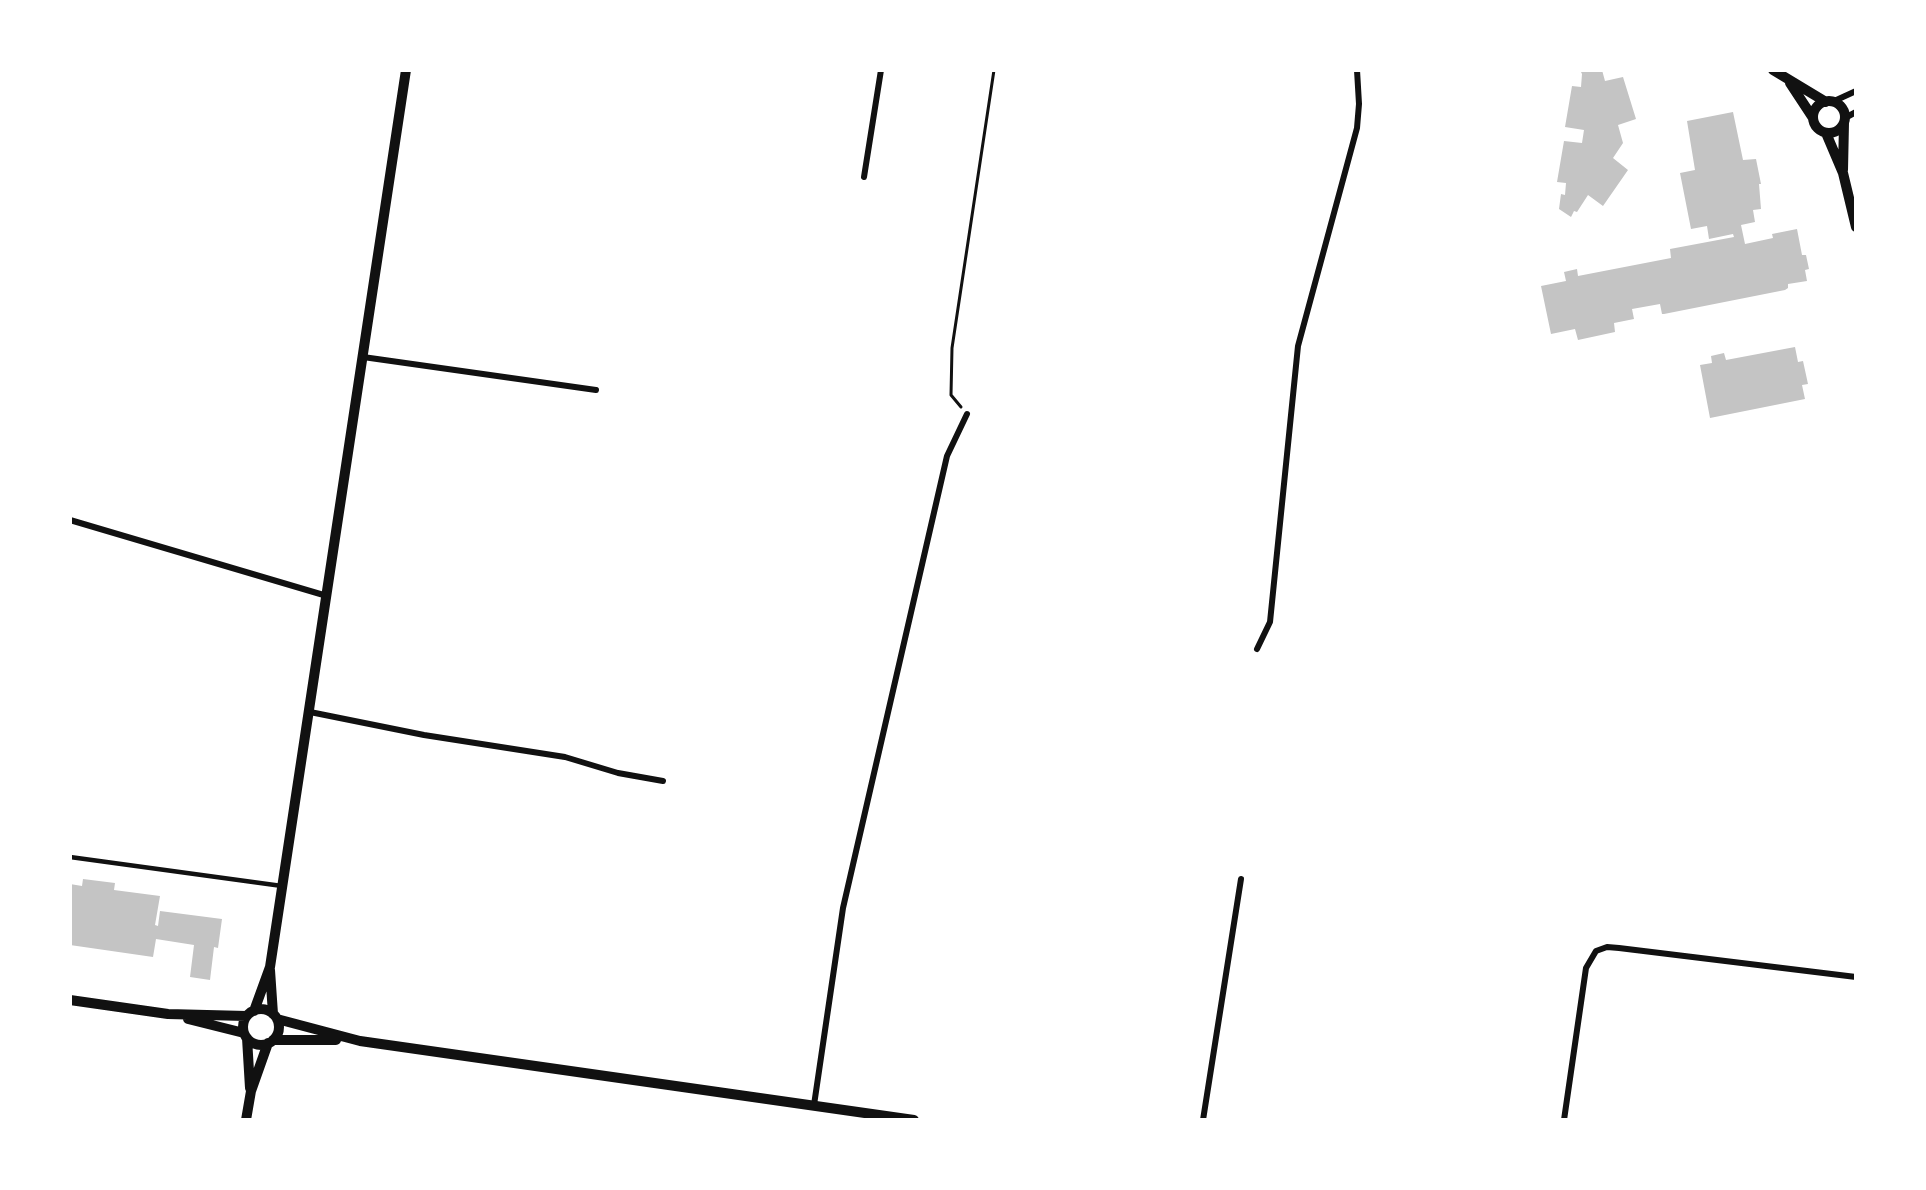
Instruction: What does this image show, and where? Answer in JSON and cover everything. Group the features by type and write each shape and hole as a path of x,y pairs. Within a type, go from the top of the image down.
{"street":[{"path":"246,1119 250,1091 244,1021 250,1013 270,967 406,70"},
{"path":"864,177 881,70"},
{"path":"1257,649 1270,622 1298,346 1357,128 1358,70"},
{"path":"1773,70 1788,81 1843,109 1845,121 1843,173"},
{"path":"1788,81 1813,118 1817,128 1826,133 1837,132 1856,112"},
{"path":"1813,118 1815,109 1856,91"},
{"path":"1826,133 1843,173 1856,227"},
{"path":"363,357 596,390"},
{"path":"814,1105 846,897 947,456 967,414"},
{"path":"70,520 327,596"},
{"path":"310,712 424,735 565,757 618,773 663,782"},
{"path":"1203,1119 1241,879"},
{"path":"1564,1119 1586,968 1596,951 1607,947 1619,948 1856,977"},
{"path":"250,1091 270,1042 278,1030 270,967"},
{"path":"70,1000 168,1014 245,1036 257,1045 270,1042 360,1041"},
{"path":"168,1014 250,1013 262,1009 275,1016 360,1041 914,1119"}],"lane":[{"path":"70,857 283,886"}],"path":[{"path":"967,414 951,395 952,348 994,70"}],"building":[{"path":"1580,70 1602,70 1605,81 1623,77 1636,119 1618,125 1623,143 1613,158 1628,170 1603,206 1588,195 1571,217 1559,209 1561,194 1565,195 1566,183 1557,182 1564,141 1582,143 1584,130 1565,127 1572,86 1581,87"},
{"path":"1733,112 1743,160 1756,159 1761,184 1759,184 1761,209 1753,210 1755,222 1741,225 1745,244 1773,238 1772,234 1797,229 1802,255 1806,255 1809,269 1805,270 1807,281 1788,284 1785,290 1664,314 1662,314 1660,304 1632,309 1634,319 1614,323 1615,332 1578,340 1575,329 1551,334 1541,286 1566,281 1564,272 1577,269 1578,276 1671,258 1670,249 1734,237 1733,234 1709,239 1707,226 1691,229 1680,173 1695,170 1687,121"},
{"path":"1795,347 1798,362 1803,361 1808,384 1802,385 1805,399 1710,418 1700,365 1712,363 1711,356 1724,353 1726,360"},
{"path":"83,879 115,883 114,890 160,896 155,925 158,926 160,911 222,919 218,948 214,947 210,980 190,977 194,945 156,939 153,957 70,945 70,884 82,886"}]}
